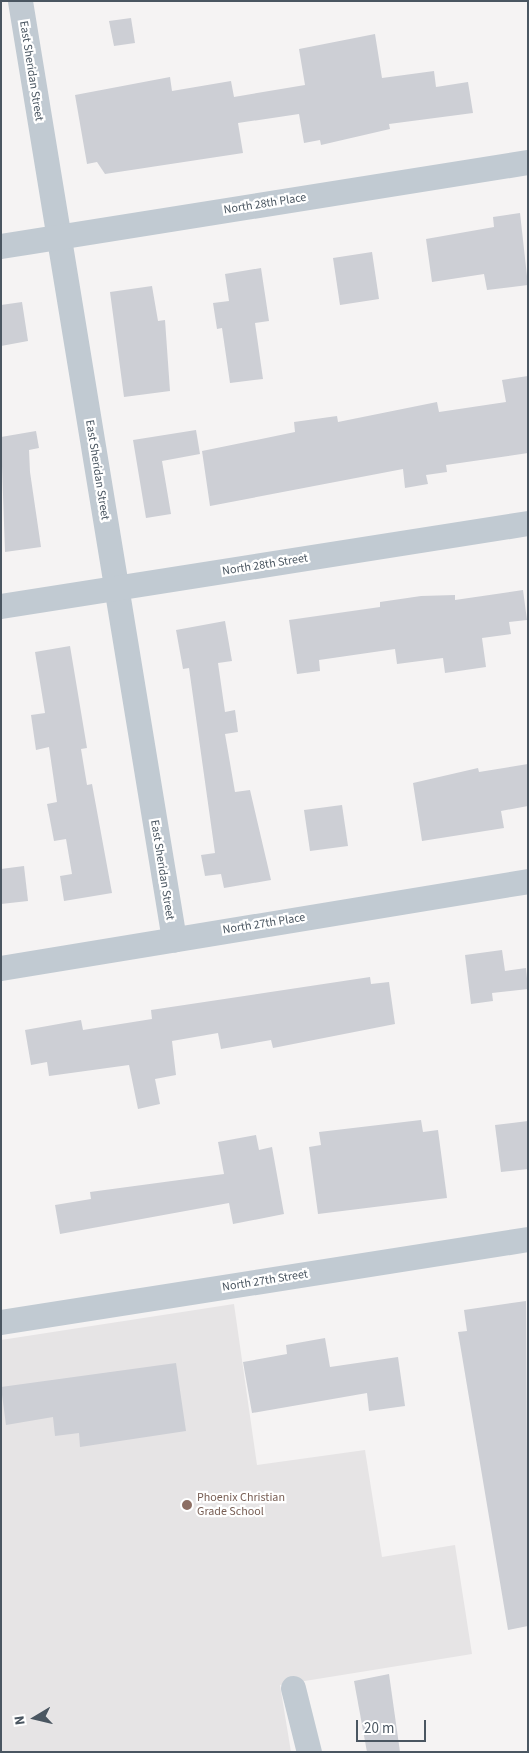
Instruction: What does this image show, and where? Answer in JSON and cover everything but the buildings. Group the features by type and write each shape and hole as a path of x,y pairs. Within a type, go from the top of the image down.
{"street":[{"name":"East Sheridan Street","path":"20,1 174,939"},
{"name":"North 28th Place","path":"1,246 528,162"},
{"name":"North 28th Street","path":"1,606 528,523"},
{"name":"North 27th Place","path":"1,968 528,881"},
{"name":"North 27th Street","path":"1,1322 528,1239"},
{"path":"293,1688 308,1752"}],"shaded area":[{"name":"Phoenix Christian Grade School","path":"234,1304 257,1465 365,1450 382,1557 455,1545 472,1654 280,1685 291,1752 1,1752 1,1340"}],"place":[{"name":"Phoenix Christian Grade School","path":"187,1505"}]}
